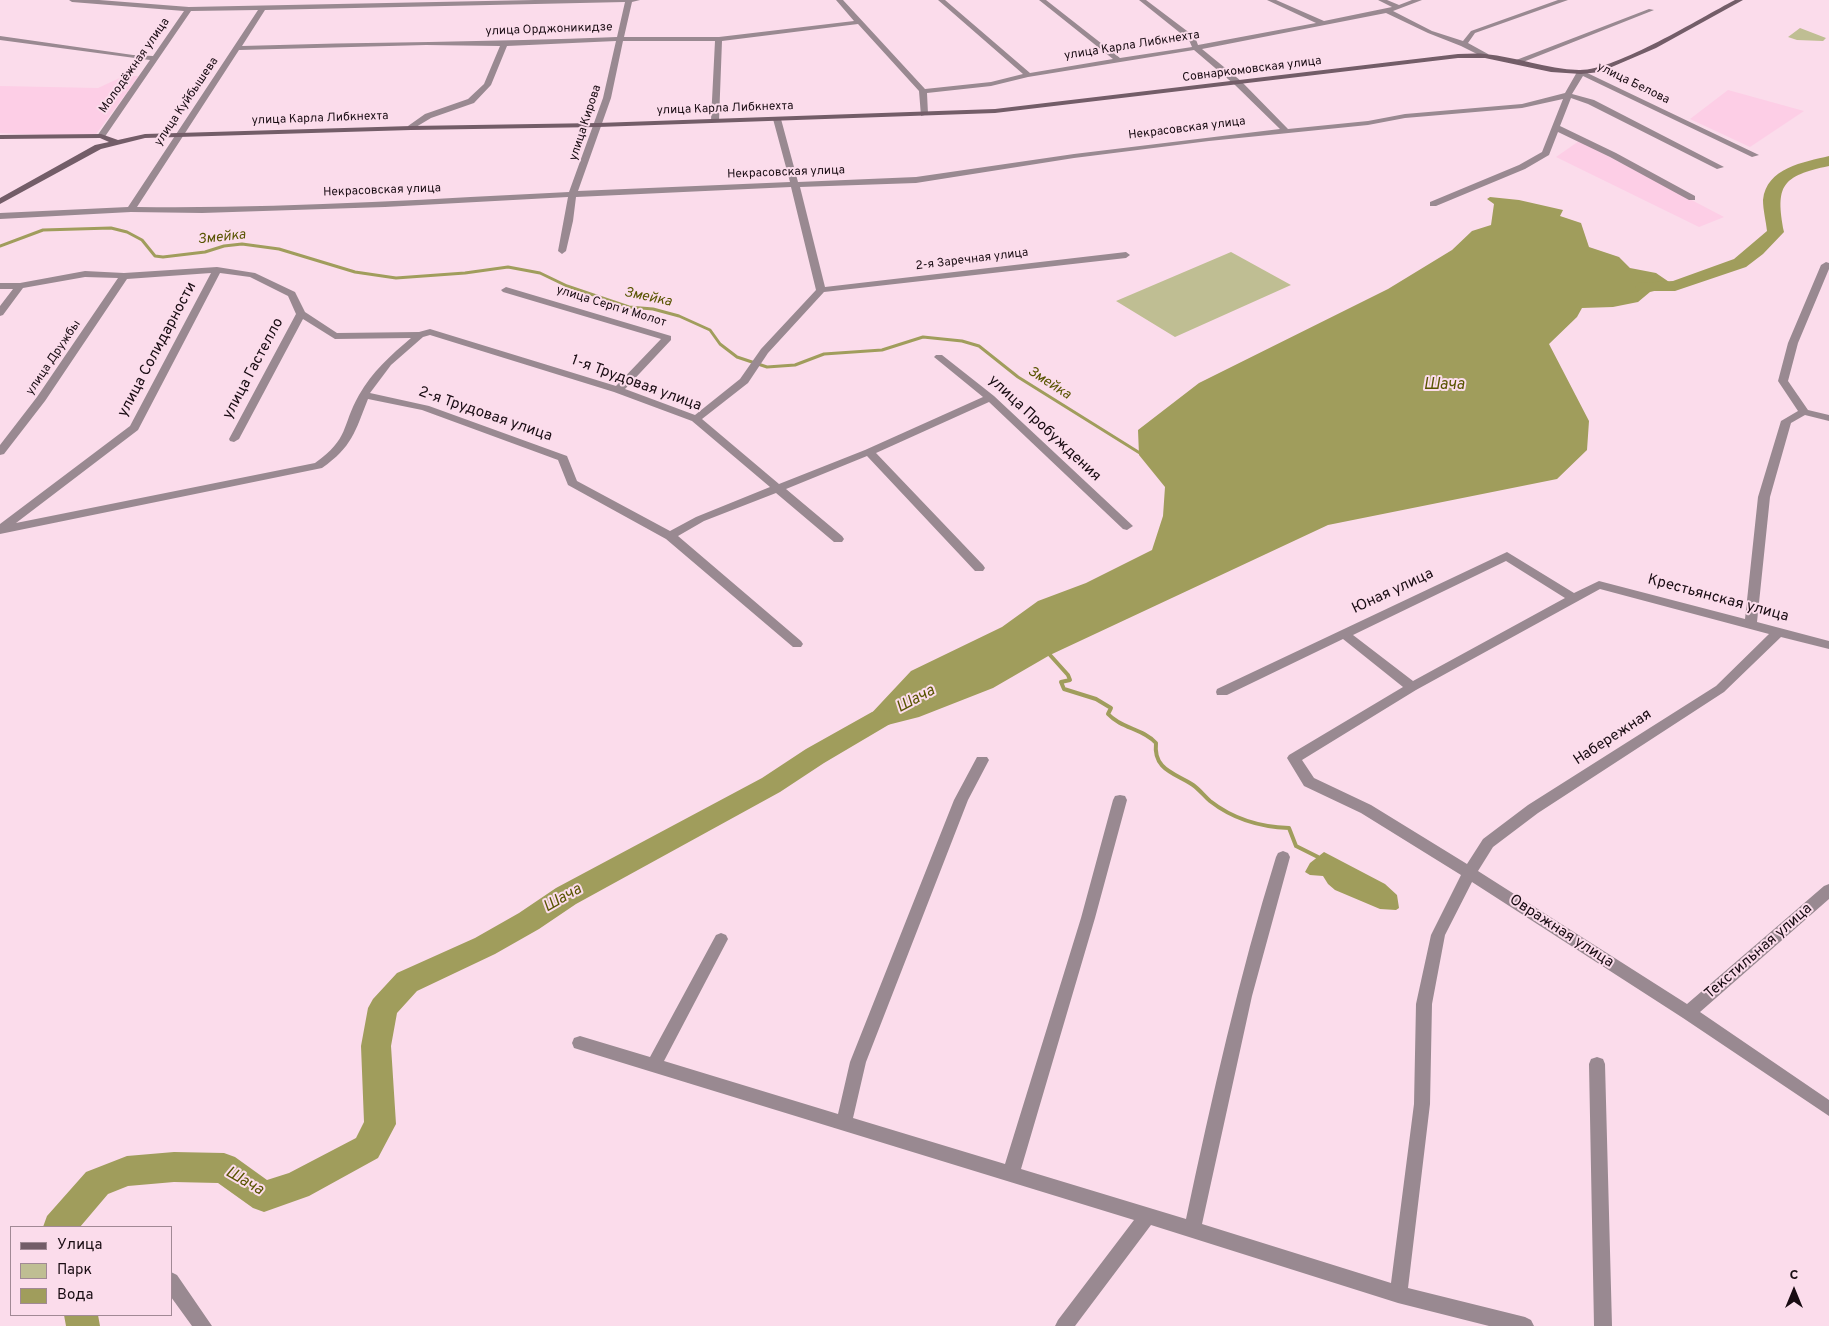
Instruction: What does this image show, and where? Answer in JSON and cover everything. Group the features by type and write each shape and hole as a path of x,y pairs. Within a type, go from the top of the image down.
{"street":[{"path":"72,0 189,9 637,0"},
{"name":"улица Кирова","path":"562,251 569,222 572,196 607,98 629,0"},
{"path":"839,0 923,92 924,114"},
{"path":"941,0 1028,75"},
{"path":"1042,0 1116,59"},
{"path":"1142,0 1192,39 1196,48 1238,83 1286,131"},
{"path":"1270,0 1322,23"},
{"path":"1381,0 1399,7"},
{"name":"улица Карла Либкнехта","path":"923,92 991,84 1028,75 1116,59 1196,48 1387,11 1420,0"},
{"path":"1464,44 1473,32 1565,0"},
{"name":"Совнаркомовская улица","path":"924,114 995,111 1458,56 1485,56 1551,70 1581,72 1600,70 1616,64 1740,0"},
{"name":"улица Куйбышева","path":"131,209 263,8"},
{"name":"Молодёжная улица","path":"101,136 153,58 189,9"},
{"path":"1515,62 1651,10"},
{"path":"1387,11 1430,32 1464,44 1485,56"},
{"name":"улица Орджоникидзе","path":"237,48 434,43 504,44 621,39 719,39 861,22"},
{"path":"0,38 153,58"},
{"path":"715,120 719,39"},
{"path":"411,128 428,116 471,101 487,85 504,44"},
{"name":"улица Белова","path":"1433,204 1522,167 1546,153 1568,95 1581,72 1755,156"},
{"path":"1568,95 1591,102 1720,167"},
{"name":"Некрасовская улица","path":"0,216 131,209 202,210 572,196 671,189 916,180 1074,156 1368,123 1405,116 1522,106 1568,95"},
{"name":"улица Карла Либкнехта","path":"0,201 82,155 117,142 145,136 411,128 598,125 924,114"},
{"path":"696,419 748,377 764,351 821,290 809,237 777,119"},
{"path":"1555,127 1614,155 1692,198"},
{"path":"0,137 101,136 117,142"},
{"name":"2-я Заречная улица","path":"821,290 1126,255"},
{"path":"1804,412 1784,381 1793,343 1826,265"},
{"path":"0,286 20,286 85,274 124,276 217,270 252,275 292,294 301,314"},
{"name":"улица Солидарности","path":"0,529 134,428 217,270"},
{"name":"улица Дружбы","path":"0,452 42,400 124,276"},
{"path":"0,313 20,286"},
{"name":"улица Серп и Молот","path":"506,290 668,338 618,390"},
{"name":"1-я Трудовая улица","path":"301,314 335,336 420,335 430,332 618,390 696,419 838,538"},
{"name":"улица Гастелло","path":"234,439 301,314"},
{"path":"0,529 318,466 335,454 348,437 364,394 387,363 420,335"},
{"name":"улица Пробуждения","path":"939,357 990,398 1126,526"},
{"name":"2-я Трудовая улица","path":"364,394 425,408 563,458 572,483 670,536 797,644"},
{"path":"670,536 700,519 870,452 990,398"},
{"path":"1751,623 1764,497 1786,421 1804,412 1829,418"},
{"path":"870,452 979,568"},
{"name":"Юная улица","path":"1222,692 1507,556 1573,598"},
{"name":"Крестьянская улица","path":"1573,598 1599,585 1751,623 1829,645"},
{"path":"1344,634 1412,687 1573,598"},
{"name":"Набережная","path":"1398,1294 1422,1104 1424,1004 1438,935 1469,873 1488,843 1534,809 1720,689 1778,632"},
{"name":"Овражная улица","path":"1412,687 1294,758 1309,782 1366,809 1469,873 1688,1014 1829,1109"},
{"path":"844,1123 858,1062 961,800 982,760"},
{"path":"1012,1174 1088,918 1120,800"},
{"path":"1192,1229 1228,1066 1268,906 1283,857"},
{"name":"Текстильная улица","path":"1688,1014 1829,890"},
{"path":"654,1065 721,939"},
{"path":"580,1043 1148,1215 1398,1294 1525,1326"},
{"path":"1597,1064 1603,1326"},
{"path":"1064,1326 1148,1215"},
{"path":"172,1282 203,1326"}],"shaded area":[{"path":"124,76 139,76 94,137 0,133 0,86 98,88"},
{"path":"1728,90 1804,111 1750,147 1690,119"},
{"path":"1579,141 1724,217 1699,227 1556,157"}],"green space":[{"path":"1800,28 1826,38 1823,41 1797,40 1788,37"},
{"path":"1231,252 1291,285 1175,337 1116,301"}],"water":[{"name":"Шача","path":"1490,197 1519,200 1563,210 1560,216 1581,223 1589,247 1619,257 1630,268 1656,273 1675,286 1650,292 1638,302 1613,307 1582,308 1577,317 1549,344 1589,421 1587,450 1557,479 1328,525 1050,655 993,688 919,717 852,734 911,671 1002,627 1038,601 1086,583 1152,550 1163,516 1165,487 1139,455 1138,430 1199,383 1388,289 1452,250 1472,231 1491,225 1494,204 1487,199"},
{"path":"1324,852 1385,884 1397,895 1399,908 1396,910 1380,909 1335,890 1323,876 1310,875 1305,872 1310,863"}],"waterway":[{"name":"Шача","path":"1644,287 1675,286 1740,263 1776,232 1772,196 1780,180 1795,170 1829,161"},
{"name":"Змейка","path":"0,246 43,230 111,228 127,232 142,240 155,256 163,257 205,252 224,246 242,244 279,249 355,272 396,278 465,273 508,267 540,273 567,286 629,307 653,309 679,316 710,330 720,344 737,357 767,367 795,365 824,354 882,350 923,337 962,341 979,346 1018,377 1143,455"},
{"path":"1050,655 1068,675 1070,680 1061,682 1064,689 1096,699 1111,708 1108,714 1119,723 1145,734 1156,743 1158,759 1167,770 1193,785 1210,801 1228,813 1257,824 1289,828 1296,846 1318,857"},
{"name":"Шача","path":"60,1226 97,1183 127,1171 174,1167 224,1168 264,1197 298,1185 367,1148 380,1124 376,1046 383,1008 407,982 485,946 529,921 566,896 771,785 815,756 881,718"},
{"name":"Шача","path":"81,1316 83,1326"}]}
